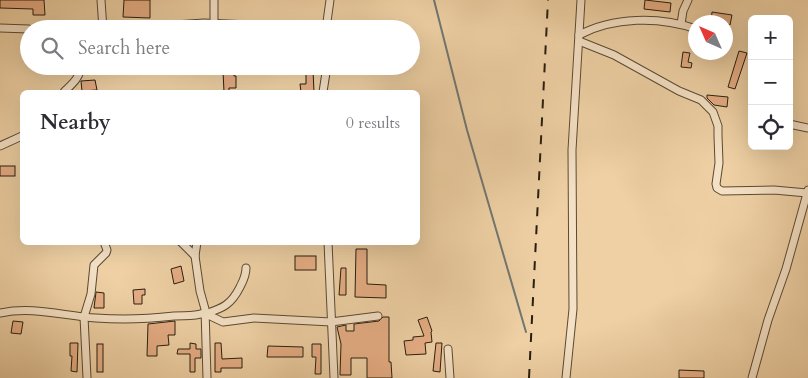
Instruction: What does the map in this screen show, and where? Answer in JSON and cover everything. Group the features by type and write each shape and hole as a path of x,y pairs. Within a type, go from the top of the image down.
{"street":[{"path":"102,0 103,20"},
{"path":"214,0 214,20"},
{"path":"327,20 330,0"},
{"path":"566,378 573,309 572,150 581,0"},
{"path":"681,24 688,0"},
{"path":"579,38 592,28 618,22 642,20 688,26"},
{"path":"0,28 20,29"},
{"path":"579,38 679,91 701,100 713,112 718,126 719,163 717,188 722,191 774,190 808,192 752,378"},
{"path":"66,90 79,75"},
{"path":"322,90 325,75"},
{"path":"793,125 808,128"},
{"path":"0,146 20,137"},
{"path":"88,378 84,317 91,294 94,265 106,253 105,245"},
{"path":"184,245 195,256"},
{"path":"197,245 195,256 200,291 205,309 207,378"},
{"path":"328,245 334,378"},
{"path":"0,313 39,310 84,317 148,319 185,315 197,316 219,309 231,302 246,275 246,268"},
{"path":"204,314 223,322 254,318 331,322 378,316"},
{"path":"448,349 450,378"}],"building":[{"path":"0,0 44,0 45,15 33,15 33,9 0,8"},
{"path":"124,0 150,0 150,18 123,17"},
{"path":"645,0 671,3 670,12 644,9"},
{"path":"712,12 732,15 712,15"},
{"path":"739,51 747,53 735,89 728,87"},
{"path":"683,52 688,53 688,62 692,63 691,68 681,67"},
{"path":"223,75 236,76 236,88 224,90"},
{"path":"306,75 313,75 314,90 301,90 300,84 306,84"},
{"path":"95,80 97,90 82,90 81,81"},
{"path":"707,95 728,97 727,107 714,105 707,98"},
{"path":"0,166 15,166 15,176 0,176"},
{"path":"356,249 367,249 367,284 386,285 386,298 355,297"},
{"path":"295,256 316,256 316,270 295,270"},
{"path":"181,266 184,281 174,284 171,269"},
{"path":"341,268 346,268 346,295 339,295"},
{"path":"145,289 145,295 142,295 142,304 134,304 133,290"},
{"path":"96,292 104,293 104,308 94,308"},
{"path":"383,317 389,317 389,362 391,362 392,378 367,378 367,358 351,358 351,375 340,375 341,344 337,327 346,325 346,331 354,331 354,324 379,321"},
{"path":"427,317 432,331 432,342 425,343 426,354 406,355 404,341 413,340 413,337 424,336 418,320"},
{"path":"13,321 23,322 21,334 11,333"},
{"path":"175,321 175,335 168,335 169,345 157,346 157,356 147,356 148,324"},
{"path":"70,343 78,343 77,372 71,371 72,356 70,356"},
{"path":"190,343 196,344 196,349 201,349 201,358 195,358 195,372 190,372 190,354 177,354 178,349 190,349"},
{"path":"215,343 221,343 222,359 242,358 242,368 221,368 221,372 215,372"},
{"path":"436,343 442,343 440,372 433,371"},
{"path":"97,344 103,344 103,372 97,372"},
{"path":"312,344 321,344 321,374 315,374 316,357 312,357"},
{"path":"268,346 303,347 303,357 267,357"},
{"path":"679,370 704,371 704,378 679,378"}],"waterway":[{"path":"434,0 467,130 526,332"}],"railway":[{"path":"529,378 548,0"}]}
